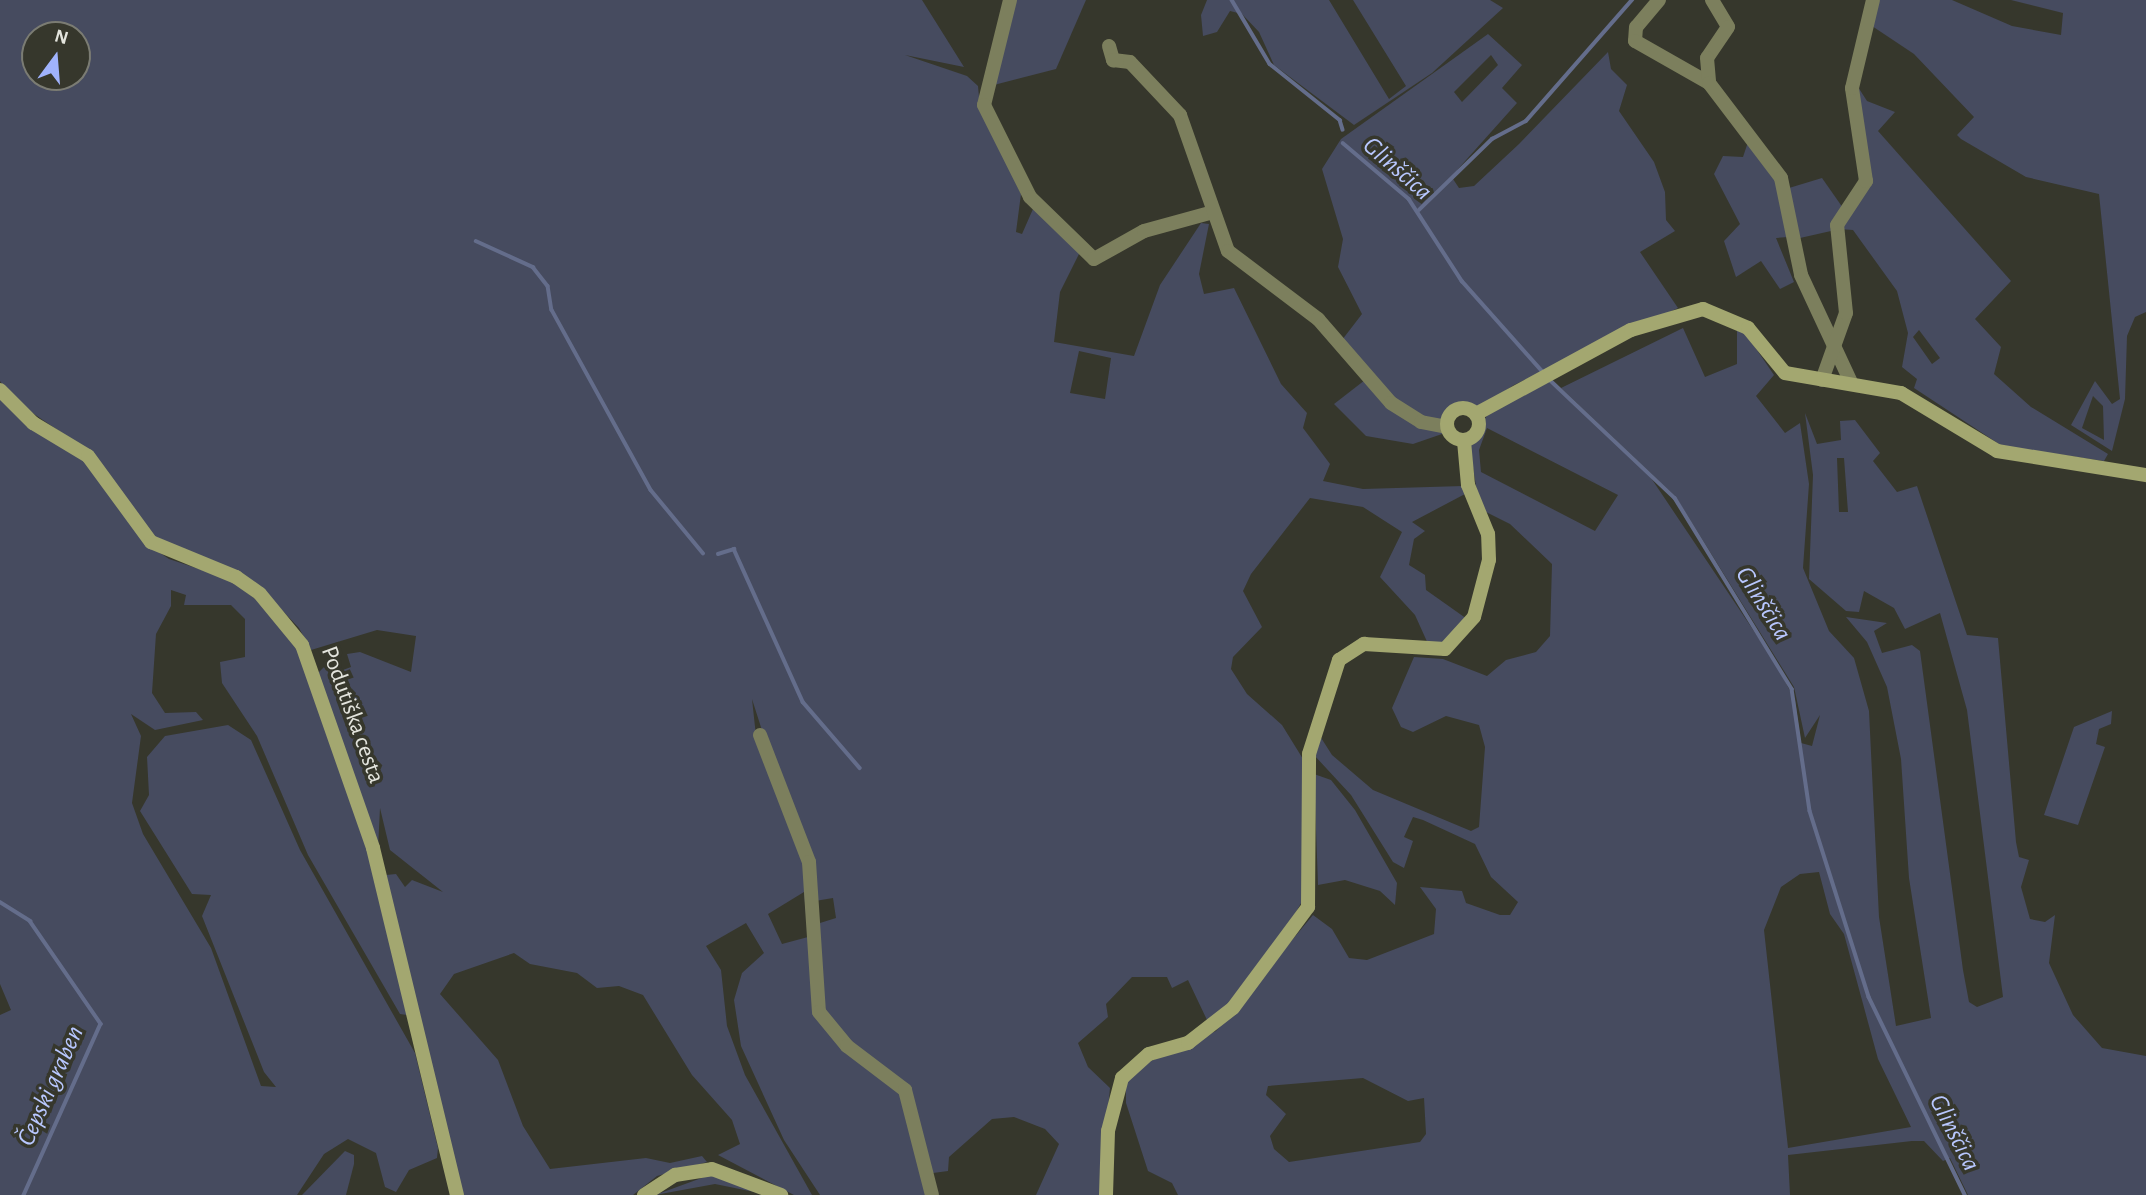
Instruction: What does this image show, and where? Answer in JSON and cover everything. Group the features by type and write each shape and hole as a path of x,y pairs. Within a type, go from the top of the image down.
{"street":[{"path":"1010,0 984,105 1030,197 1094,259 1144,230 1210,213"},
{"path":"1658,0 1636,27 1635,41 1709,83 1782,178 1801,275 1835,353 1851,382"},
{"path":"1709,83 1707,58 1728,27 1712,0"},
{"path":"1822,380 1835,353 1846,294 1837,225 1866,181 1852,88 1873,0"},
{"path":"1106,1195 1108,1131 1122,1078 1149,1054 1188,1043 1233,1009 1308,907 1309,754 1339,660 1364,644 1445,649 1474,617 1489,560 1488,534 1468,485 1464,441 1447,427 1421,422 1391,402 1318,319 1228,251 1210,213 1180,115 1130,62 1113,60 1109,46"},
{"path":"1447,427 1459,408 1476,414 1558,367 1631,330 1703,309 1748,328 1784,373 1851,382 1908,396 1997,451 2146,475"},
{"name":"Podutiška cesta","path":"0,390 33,423 88,456 151,542 236,576 260,594 302,645 369,836 457,1195"},
{"path":"1464,441 1477,432 1476,414"},
{"path":"760,735 809,863 819,1013 847,1046 905,1090 932,1195"},
{"path":"644,1195 675,1175 712,1169 781,1195"}],"shaded area":[{"path":"0,0 922,0 964,67 905,55 967,76 978,86 980,108 1021,194 1016,232 1022,234 1033,209 1041,211 1080,252 1060,292 1054,342 1134,356 1160,285 1201,223 1209,224 1199,274 1204,294 1234,288 1281,384 1307,413 1303,428 1330,464 1323,481 1363,489 1463,486 1465,494 1412,522 1425,531 1414,539 1409,565 1425,575 1426,590 1467,619 1438,646 1423,647 1429,646 1415,615 1380,577 1402,532 1363,507 1310,498 1251,574 1243,591 1262,627 1233,657 1231,669 1247,694 1282,725 1303,759 1304,898 1276,947 1214,1021 1194,1032 1207,1020 1188,980 1172,988 1167,977 1132,977 1106,1004 1108,1017 1078,1043 1088,1067 1110,1088 1100,1195 1036,1195 1059,1144 1045,1129 1014,1117 992,1119 949,1157 948,1171 933,1173 906,1086 830,1027 821,1012 817,945 820,923 836,918 833,898 815,901 804,834 779,784 752,699 756,736 804,852 817,1014 836,1040 902,1090 930,1195 820,1195 784,1140 741,1046 734,1000 742,973 764,953 746,923 706,946 721,970 727,1026 745,1075 812,1195 794,1195 718,1155 740,1144 732,1120 692,1075 643,995 619,986 597,988 577,973 530,964 514,953 454,974 440,994 498,1060 523,1126 550,1169 646,1158 670,1163 702,1156 707,1162 657,1176 633,1195 462,1195 422,1046 386,875 396,874 405,887 412,880 443,892 390,850 380,808 378,849 317,674 328,663 335,673 351,667 347,654 360,652 411,672 416,636 377,630 311,650 299,628 259,586 152,535 90,452 12,399 0,381","holes":["1079,351 1111,358 1105,399 1070,393","804,892 808,937 782,944 768,914"]},
{"path":"1013,0 1086,0 1056,69 990,86"},
{"path":"1207,0 1329,0 1389,99 1406,86 1353,0 1490,0 1503,8 1432,73 1354,125 1274,65 1259,32 1242,14 1230,11 1217,32 1203,36 1201,15"},
{"path":"1876,0 1952,0 2012,26 2061,35 2063,13 2011,0 2146,0 2146,312 2135,317 2127,336 2125,399 2112,451 2071,425 2095,381 2112,404 2120,399 2099,194 2026,177 1961,139 1957,135 1974,117 1914,54 1869,24","holes":["2093,396 2103,406 2104,440 2082,428"]},
{"path":"1488,34 1522,65 1502,88 1517,103 1458,169 1453,179 1459,188 1474,186 1519,144 1608,52 1611,69 1627,85 1619,111 1654,162 1665,192 1666,220 1675,231 1640,252 1678,308 1514,385 1475,410 1456,406 1442,423 1402,408 1342,340 1362,314 1338,267 1343,239 1322,169 1341,139","holes":["1491,55 1498,65 1462,102 1454,92"]},
{"path":"1858,87 1867,101 1895,112 1878,131 2011,281 1975,319 2001,347 1994,374 2031,407 2108,454 2104,461 2002,446 1914,388 1917,379 1902,367 1908,333 1897,291 1853,230 1839,229 1866,188","holes":["1919,330 1940,358 1932,364 1913,337"]},
{"path":"1749,139 1778,179 1788,237 1776,238 1794,282 1780,289 1761,261 1736,277 1724,241 1740,224 1714,174 1723,156 1743,157"},
{"path":"1822,178 1843,208 1831,231 1800,238 1789,188"},
{"path":"1683,328 1705,377 1737,364 1737,329 1746,334 1774,375 1756,396 1785,433 1800,423 1809,484 1803,568 1829,631 1854,658 1869,711 1879,917 1896,1026 1931,1018 1909,878 1901,759 1887,687 1867,642 1846,617 1887,623 1874,631 1882,653 1912,645 1920,651 1963,970 1969,1002 1977,1007 2003,997 1967,710 1940,613 1905,629 1894,608 1864,591 1859,612 1846,611 1809,579 1813,475 1805,413 1817,444 1841,440 1840,421 1855,420 1880,453 1873,461 1897,492 1917,486 1967,635 1998,638 2016,842 2019,857 2029,860 2021,887 2030,919 2045,922 2055,915 2049,963 2073,1015 2102,1048 2146,1056 2146,1195 1968,1195 1950,1158 1943,1161 1924,1141 1788,1155 1790,1195 1178,1195 1172,1183 1148,1171 1126,1103 1126,1081 1138,1067 1216,1031 1313,915 1332,929 1349,958 1367,960 1434,934 1436,909 1420,887 1462,891 1466,903 1500,915 1510,915 1518,902 1491,877 1475,844 1423,820 1413,817 1404,837 1413,841 1404,868 1393,862 1351,795 1314,755 1318,733 1332,755 1373,790 1471,831 1479,827 1485,747 1479,725 1446,716 1413,732 1401,727 1392,708 1414,657 1443,659 1487,676 1506,660 1536,652 1550,636 1552,564 1510,524 1484,511 1477,492 1469,443 1488,414 1547,380 1647,472 1774,661 1795,700 1801,743 1812,746 1820,715 1805,738 1794,687 1676,497 1561,388","holes":["1487,428 1618,495 1595,531 1481,472 1479,450","1837,458 1844,458 1848,512 1839,512","1819,872 1830,914 1844,934 1878,1059 1911,1127 1788,1148 1764,930 1781,887 1800,874","1363,1078 1408,1101 1424,1098 1426,1134 1420,1142 1289,1162 1274,1149 1270,1136 1286,1114 1266,1095 1268,1086"]},
{"path":"1365,380 1442,430 1442,434 1413,444 1366,436 1334,404"},
{"path":"0,399 78,453 144,542 169,559 229,579 267,608 301,654 370,851 407,1015 400,1014 308,855 257,736 222,683 220,662 245,657 245,619 231,605 184,605 186,595 171,590 171,606 156,634 152,693 165,713 196,712 203,720 155,730 131,714 141,736 132,803 143,834 211,948 261,1086 276,1087 264,1072 202,916 211,895 192,894 140,811 149,795 147,757 165,736 228,725 251,740 300,850 415,1053 438,1148 437,1158 409,1170 396,1192 385,1187 376,1153 348,1139 324,1154 297,1195 0,1195 0,1015 11,1010 0,984"},
{"path":"2112,711 2111,724 2099,729 2096,744 2105,747 2078,825 2044,815 2074,727"},
{"path":"1314,774 1331,780 1355,810 1397,883 1395,905 1380,891 1345,880 1318,885"},
{"path":"345,1151 354,1155 346,1195 302,1195"},
{"path":"707,1176 720,1176 769,1195 715,1184 655,1195"}],"waterway":[{"name":"Glinščica","path":"1232,0 1270,64 1340,120 1343,130"},
{"path":"1419,210 1492,139 1526,121 1632,0"},
{"name":"Glinščica","path":"1343,143 1409,199 1462,281 1544,373"},
{"path":"476,241 533,267 548,286 552,310 651,490 703,553"},
{"name":"Glinščica","path":"1549,379 1675,498 1792,689 1810,811 1869,997 1965,1195"},
{"path":"718,554 734,549 803,702 860,768"},
{"name":"Čepski graben","path":"0,902 30,921 101,1024 24,1195"}]}
